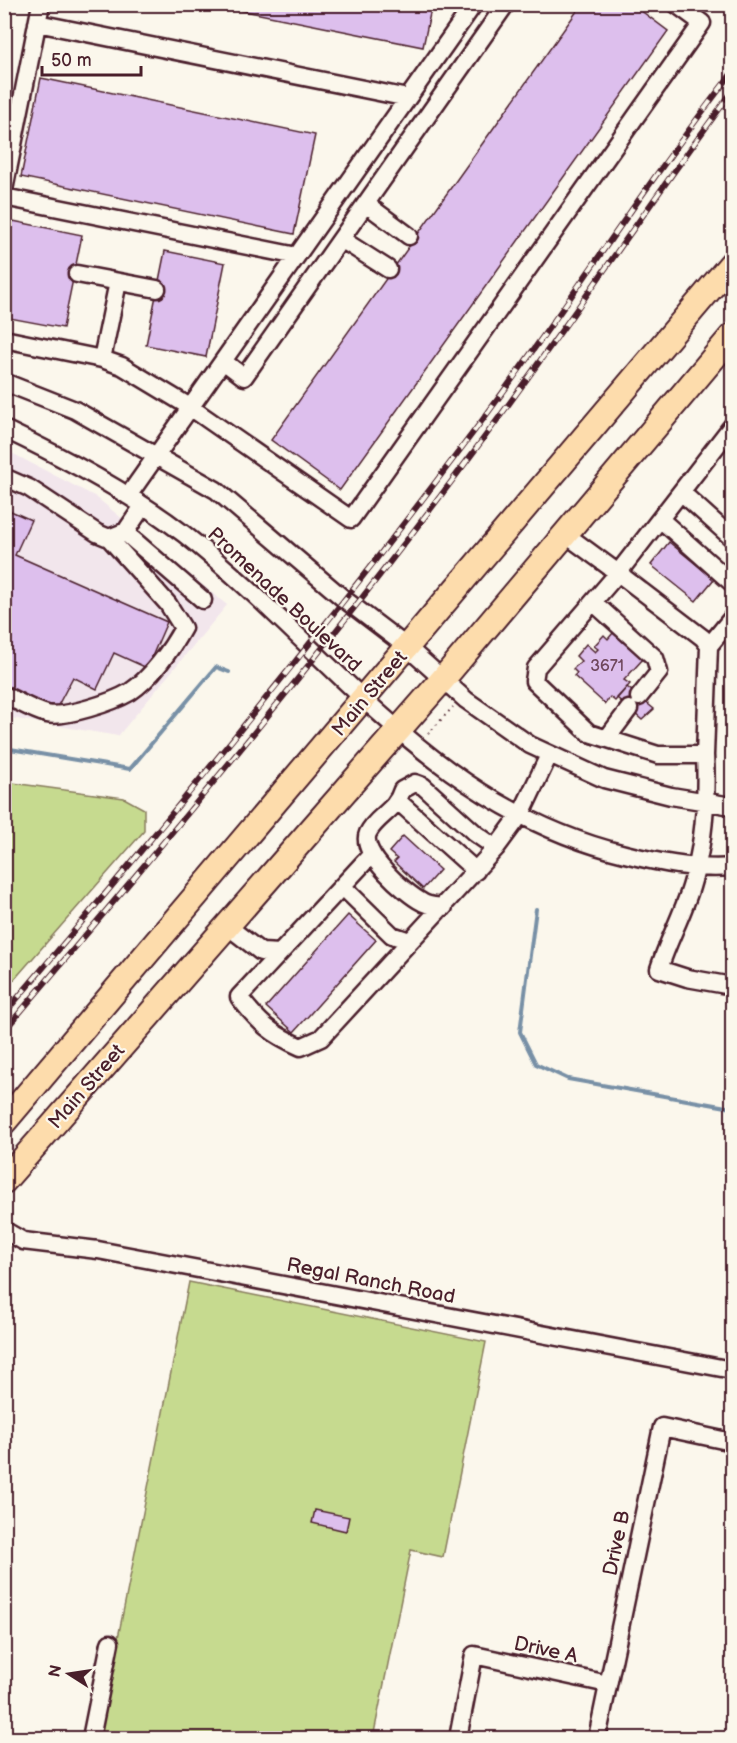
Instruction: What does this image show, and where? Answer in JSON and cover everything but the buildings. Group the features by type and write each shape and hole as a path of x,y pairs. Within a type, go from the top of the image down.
{"highway":[{"name":"Main Street","path":"4,1122 732,263"},
{"name":"Main Street","path":"4,1181 443,679 730,345"}],"street":[{"path":"4,190 40,4"},
{"path":"128,496 474,4"},
{"path":"223,361 244,377 506,4"},
{"path":"4,339 102,359 122,366 190,407 351,519 702,23 676,4"},
{"path":"37,23 408,98"},
{"path":"389,125 413,137"},
{"path":"4,197 297,256"},
{"path":"366,204 409,236"},
{"path":"341,239 388,269"},
{"path":"77,273 157,289"},
{"path":"102,359 118,282"},
{"name":"Promenade Boulevard","path":"4,382 75,410 216,490 344,599 407,647 498,724 549,755 604,779 732,806"},
{"path":"705,755 658,755 608,737 589,733 534,681 536,668 618,573 732,426"},
{"name":"Promenade Boulevard","path":"4,429 57,454 128,496 184,534 317,652 363,700 454,776 521,814 567,836 603,849 696,867 732,867"},
{"path":"4,477 28,488 97,533 109,538 168,604 183,628 154,669 130,692 68,716 46,714 4,695"},
{"path":"681,492 732,538"},
{"path":"143,506 129,530 129,536 203,600"},
{"path":"660,519 732,583"},
{"path":"109,538 129,530"},
{"path":"566,534 703,638 709,646"},
{"path":"593,602 655,658 659,672 608,737"},
{"path":"732,618 709,646 705,802 696,867 686,903 668,941 659,969 687,978 732,986"},
{"path":"371,855 239,997 260,1023 276,1036 301,1047 321,1038 496,848 521,814 549,755"},
{"path":"444,907 422,903 375,862 366,845 368,832 399,802 402,790 415,783 423,786 476,834 496,848"},
{"path":"399,802 476,871"},
{"path":"342,886 392,935 410,941"},
{"path":"226,925 261,952 280,953"},
{"name":"Regal Ranch Road","path":"4,1230 23,1241 110,1252 732,1370"},
{"name":"Drive B","path":"597,1738 662,1427 732,1442"},
{"path":"91,1738 110,1643"},
{"name":"Drive A","path":"458,1738 474,1655 608,1684"}],"path":[{"path":"424,738 454,704"}],"shaded area":[{"path":"4,449 96,497 227,605 118,736 5,717"}],"green space":[{"path":"5,782 124,798 144,809 144,831 5,990"},
{"path":"189,1282 486,1342 443,1557 411,1550 373,1738 98,1738"}],"waterway":[{"path":"4,748 130,769 216,667 229,672"},
{"path":"536,909 520,1032 536,1064 568,1079 732,1108"}],"railway":[{"path":"4,1014 247,722 424,498 513,379 668,159 732,73"},
{"path":"4,1031 130,883 315,658 434,505 732,92"}]}
